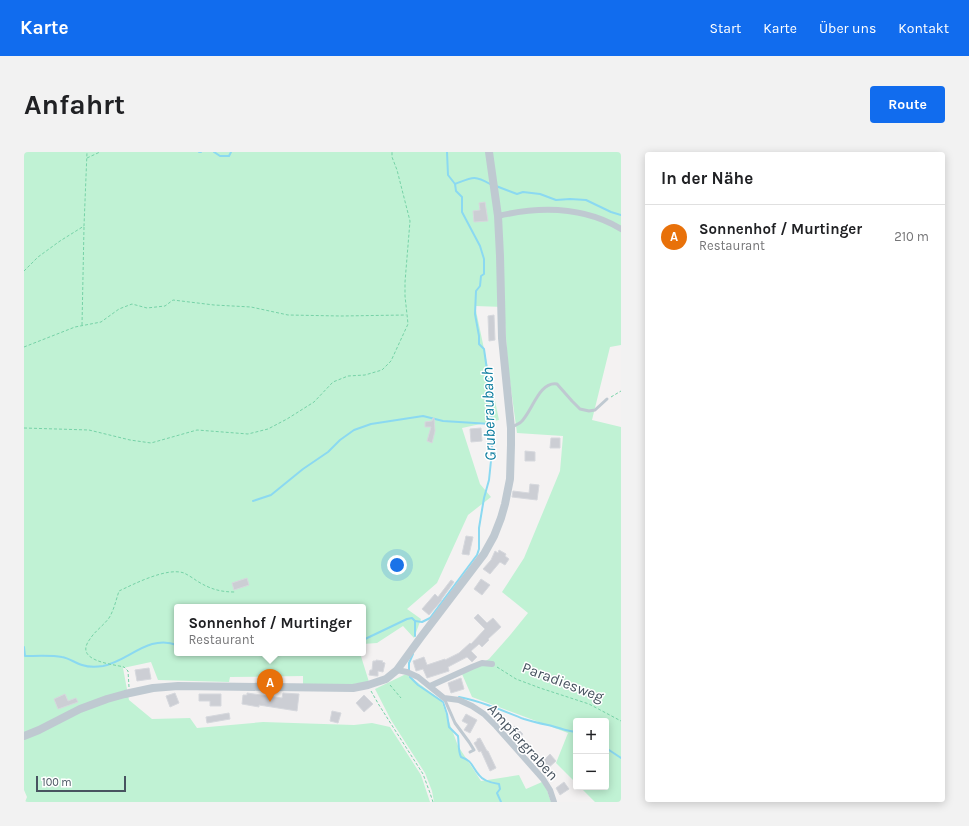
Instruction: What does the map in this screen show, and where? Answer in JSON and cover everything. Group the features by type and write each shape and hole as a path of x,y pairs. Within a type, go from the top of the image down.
{"street":[{"path":"24,736 80,709 130,693 153,688 178,686 353,688 386,679 397,670 423,633 484,554 494,536 501,518 508,491 511,465 511,428 502,338 498,216 489,152"},
{"path":"498,216 528,210 567,210 593,216 610,222 621,229"},
{"path":"430,686 472,666 482,663 492,664"},
{"name":"Ampfergraben","path":"397,670 406,672 418,678 444,698 459,700 484,714 543,779 550,790 554,802"}],"lane":[{"path":"511,428 522,422 546,385 552,383 557,384 580,409 589,412 595,410 607,399"},
{"name":"Ampfergraben","path":"444,698 455,723 474,750 470,752"}],"path":[{"path":"82,325 87,152"},
{"path":"87,158 100,152"},
{"path":"24,428 89,430 130,440 151,442 197,430 248,434 268,429 287,419 314,402 333,382 348,376 382,370 391,361 408,324 405,282 410,221 397,170 392,157 392,152"},
{"path":"24,271 60,241 84,226"},
{"path":"24,347 75,327 101,322 119,309 132,304 147,308 165,306 172,300 214,305 251,307 288,315 408,315"},
{"path":"607,399 621,391"},
{"path":"130,693 128,671 124,666 96,660 86,652 86,644 90,638 109,618 119,591 162,573 183,572 206,586 224,592 235,592"},
{"name":"Paradiesweg","path":"492,664 516,679 589,704 621,721"},
{"path":"386,679 401,698"},
{"path":"368,685 423,774 433,802"}],"green space":[{"path":"24,152 621,152 621,345 610,347 592,420 621,427 621,802 595,802 583,790 609,790 609,718 573,718 573,780 556,763 568,733 472,697 462,674 489,659 528,613 502,592 524,558 560,471 563,436 517,433 508,367 504,307 475,306 499,420 462,428 480,484 491,497 468,515 437,583 407,609 421,619 414,638 403,626 377,643 366,644 366,604 174,604 174,656 361,656 369,682 354,684 303,685 303,676 230,677 229,682 158,680 151,662 123,668 129,700 152,719 190,718 197,728 263,722 354,725 372,723 390,727 421,775 430,802 25,802 27,797 24,790"},
{"path":"406,674 441,700 458,746 481,781 519,775 526,789 542,782 547,790 551,802 434,802 432,791 425,773 391,720 375,689"}],"building":[{"path":"485,202 488,221 474,222 473,211 480,210 479,203"},
{"path":"494,315 495,340 489,341 488,316"},
{"path":"433,418 435,431 432,443 427,441 431,427 425,427 425,422 432,421"},
{"path":"481,428 482,441 471,442 470,429"},
{"path":"551,438 560,438 560,448 550,448"},
{"path":"525,451 535,452 535,461 525,461"},
{"path":"530,484 539,485 537,500 512,497 513,491 529,493"},
{"path":"466,536 473,537 469,555 462,554"},
{"path":"499,550 506,554 505,556 509,559 505,565 500,562 490,574 483,569 491,560 495,551 498,553"},
{"path":"247,578 249,585 234,590 232,583"},
{"path":"481,579 490,585 482,595 474,589"},
{"path":"451,580 454,582 442,600 429,615 422,609 435,594 438,597"},
{"path":"478,614 487,623 493,618 501,627 482,647 479,644 471,651 477,657 472,662 467,657 448,667 449,671 427,678 423,669 416,671 413,661 424,657 427,665 445,660 459,653 470,643 471,644 485,629 474,618"},
{"path":"373,661 383,661 382,662 385,663 383,672 378,671 378,676 369,675 370,670 372,670"},
{"path":"149,668 151,679 137,681 135,670"},
{"path":"461,678 464,689 451,693 448,683"},
{"path":"175,693 179,703 170,707 166,696"},
{"path":"247,693 282,698 283,693 299,694 297,711 242,704 243,695 247,695"},
{"path":"65,694 68,701 76,698 78,702 58,709 54,699"},
{"path":"199,694 221,694 221,706 210,706 210,701 199,701"},
{"path":"364,695 373,704 364,712 356,703"},
{"path":"332,711 341,713 338,723 330,721"},
{"path":"229,713 230,719 207,723 206,717"},
{"path":"466,714 477,720 470,733 464,730 468,724 462,721"},
{"path":"515,726 523,734 517,741 508,732"},
{"path":"480,738 496,768 490,771 481,751 479,752 474,743"},
{"path":"550,754 556,761 545,771 539,765"},
{"path":"564,782 569,789 560,795 556,788"}],"waterway":[{"path":"214,152 220,156 229,156 231,152"},
{"name":"Gruberaubach","path":"415,636 415,621 422,622 430,618 477,555 479,549 479,528 484,498 489,480 492,451 492,409 489,384 484,349 479,344 475,314 476,291 480,286 481,276 484,274 484,259 480,246 462,212 462,197 456,191 455,184 448,175 447,152"},
{"path":"455,184 473,178 480,179 490,184"},
{"path":"496,186 517,194 523,192 540,194 556,200 586,200 621,215"},
{"path":"253,501 271,495 303,469 328,452 340,440 354,430 371,424 423,416 443,421 491,424"},
{"path":"366,639 407,619 412,618 415,621"},
{"path":"24,647 25,656 58,656 67,658 84,666 95,667 112,663 148,645 157,643 174,644"},
{"name":"Gruberaubach","path":"409,671 409,663 413,654"},
{"name":"Gruberaubach","path":"410,676 418,685 443,702 449,727 458,736 461,757 470,762 476,772 483,779 499,784 500,789 497,793 501,802"},
{"path":"459,697 484,704 527,720 573,731"},
{"path":"609,750 621,758"}],"place":[{"name":"Sonnenhof / Murtinger","path":"270,702"}]}
